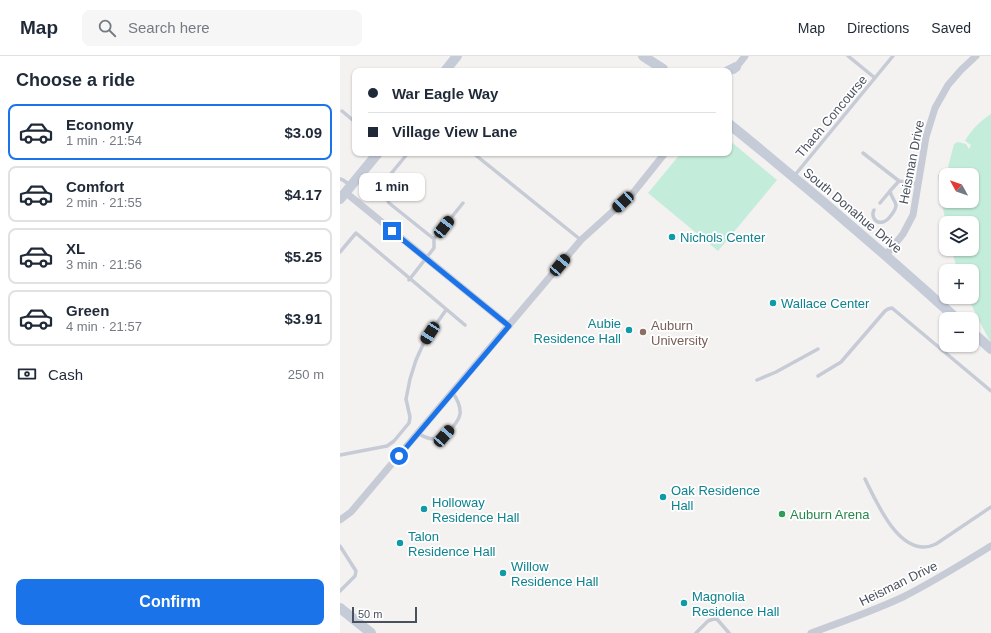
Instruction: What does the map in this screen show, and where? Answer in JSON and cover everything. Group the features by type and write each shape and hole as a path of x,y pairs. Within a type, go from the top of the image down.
{"street":[{"path":"643,56 661,68"},
{"path":"651,56 662,68"},
{"path":"732,70 745,56"},
{"name":"Heisman Drive","path":"886,255 903,234 913,215 926,137 935,108 948,85 976,56"},
{"path":"447,68 453,58"},
{"name":"South Donahue Drive","path":"732,126 796,173 949,312"},
{"path":"375,156 345,192 509,326"},
{"path":"340,520 351,512 581,240 633,193 663,156"},
{"path":"979,338 991,349"},
{"name":"Heisman Drive","path":"811,633 861,615 902,597 969,560 991,546"},
{"path":"340,608 371,633"}],"lane":[{"path":"848,56 875,78"},
{"name":"Thach Concourse","path":"796,173 893,56"},
{"path":"342,112 352,120"},
{"path":"863,153 899,181 918,184"},
{"path":"405,156 385,180 384,192 390,203 434,239"},
{"path":"477,156 581,240"},
{"path":"340,179 343,180 345,192"},
{"path":"880,203 899,181"},
{"path":"874,210 872,214 873,218 877,222 887,220 895,209 896,205 890,195 890,191"},
{"path":"410,280 434,248 434,239 463,203"},
{"path":"340,252 356,233 465,325"},
{"path":"818,376 841,362 885,311 888,308 892,308 991,391"},
{"path":"340,455 387,446 394,441 409,423 410,417 406,399 416,360 425,340 446,310"},
{"path":"757,380 776,372 818,349"},
{"path":"418,433 425,438 432,439 444,436 457,422 460,413 459,403 453,393"},
{"path":"865,479 890,526 899,536 912,546 920,548 928,548 936,544 991,507"},
{"path":"340,546 356,571 355,576 340,591"},
{"path":"696,633 708,621 716,618 729,633"}],"green space":[{"path":"991,114 991,343 979,321 979,312 975,312 971,304 979,304 979,264 956,264 953,256 979,256 979,216 944,216 943,208 979,208 979,168 948,167 954,144 958,142 966,144 969,149 971,145 965,141 973,129"},
{"path":"732,142 777,180 718,251 648,193 679,156 732,156"}],"place":[{"name":"Nichols Center","path":"672,237"},
{"name":"Wallace Center","path":"773,303"},
{"name":"Aubie Residence Hall","path":"629,330"},
{"name":"Auburn University","path":"643,332"},
{"name":"Oak Residence Hall","path":"663,497"},
{"name":"Holloway Residence Hall","path":"424,509"},
{"name":"Auburn Arena","path":"782,514"},
{"name":"Talon Residence Hall","path":"400,543"},
{"name":"Willow Residence Hall","path":"503,573"},
{"name":"Magnolia Residence Hall","path":"684,603"}],"route":[{"path":"392,231 509,326 399,456"}]}
